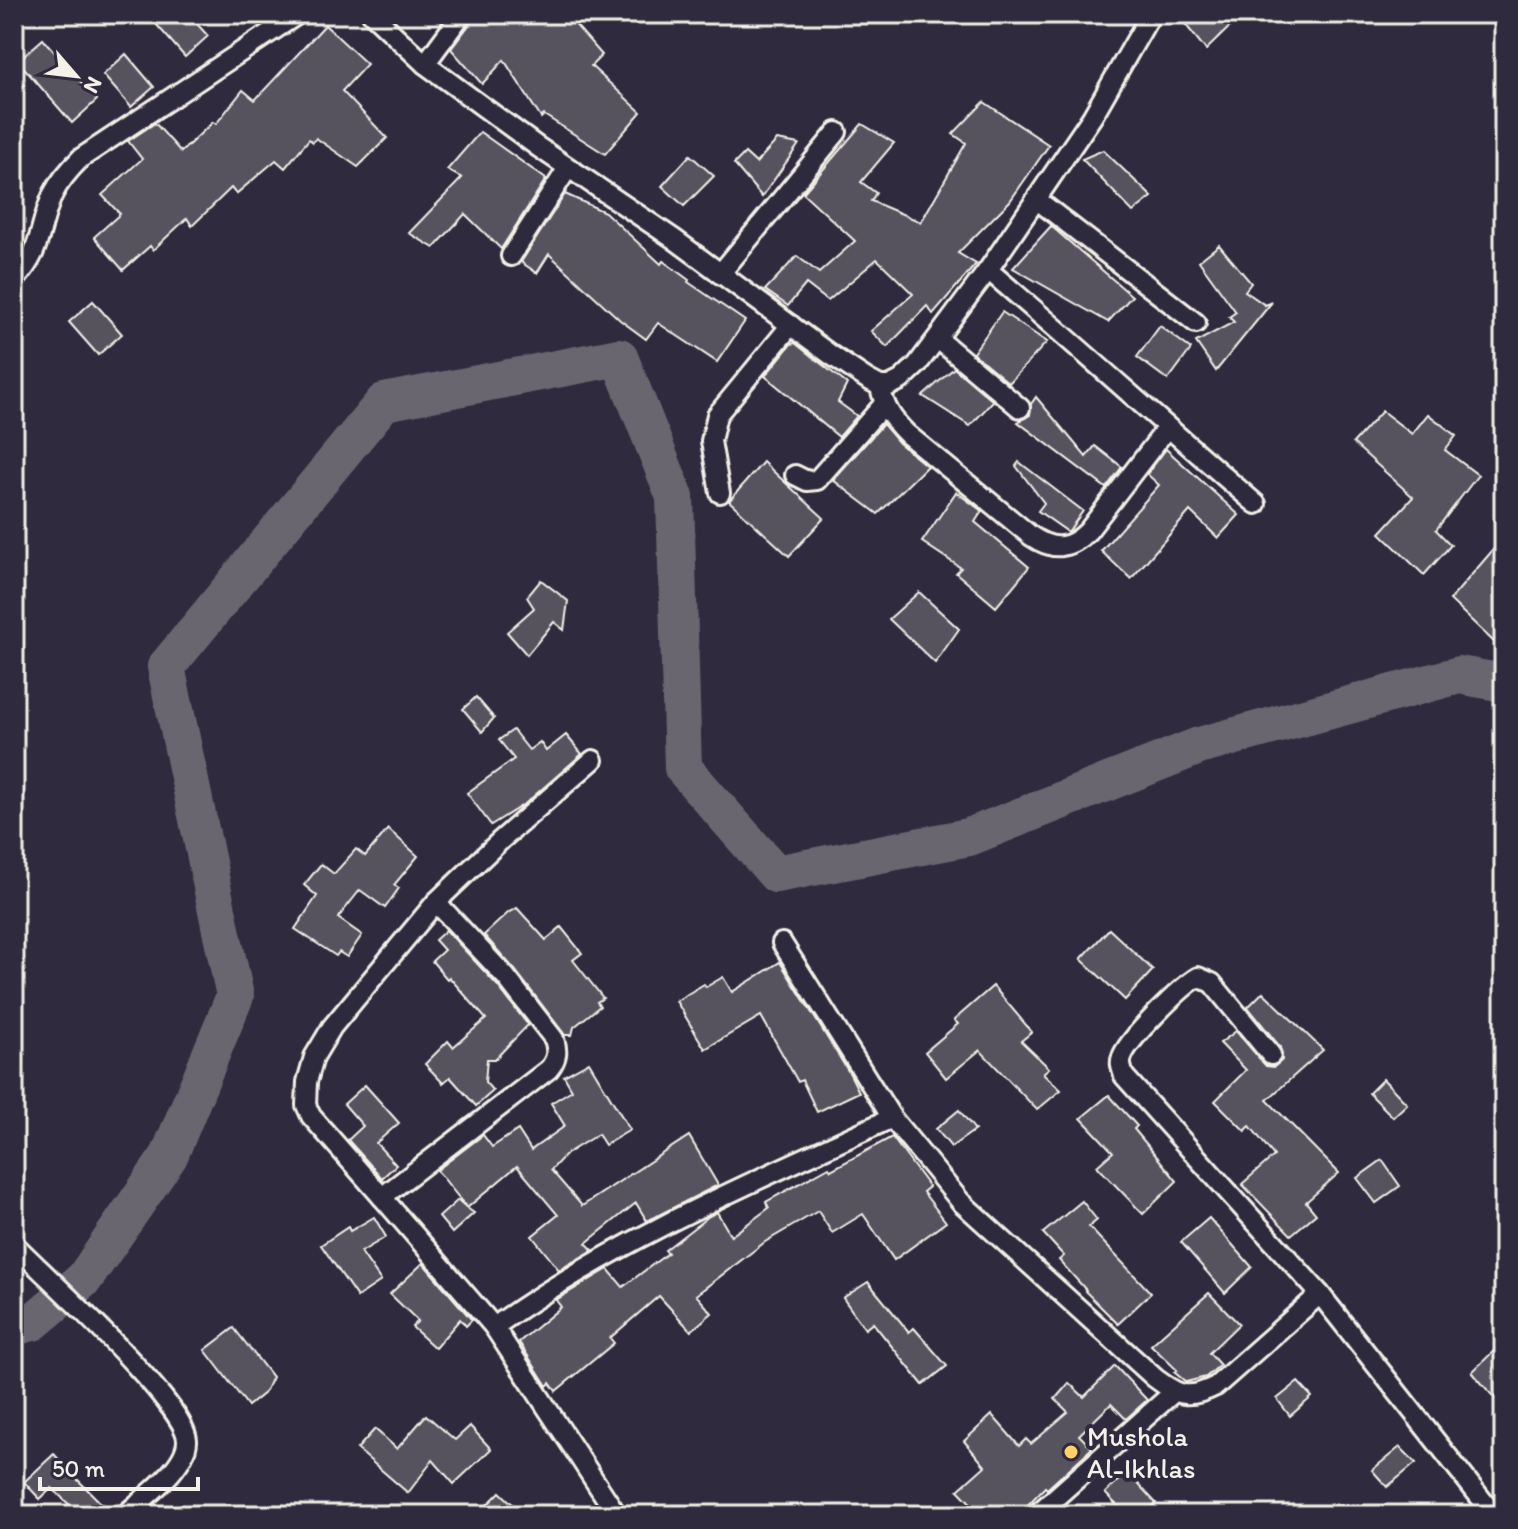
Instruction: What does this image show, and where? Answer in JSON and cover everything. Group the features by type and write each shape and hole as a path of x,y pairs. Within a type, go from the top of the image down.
{"street":[{"path":"14,281 35,254 59,183 81,158 298,14"},
{"path":"372,14 425,64 791,325 882,395 892,418 946,468 1045,546 1055,548 1078,541 1167,428"},
{"path":"425,64 462,14"},
{"path":"795,475 807,481 817,480 889,386 901,380 938,339 1092,117 1151,14"},
{"path":"720,274 837,132"},
{"path":"511,256 568,168"},
{"path":"1036,199 1196,323"},
{"path":"988,270 1256,504"},
{"path":"720,493 711,441 717,415 791,325"},
{"path":"938,339 1020,408"},
{"path":"593,760 436,902 332,1027 314,1057 307,1082 306,1105 311,1116 494,1327 617,1515"},
{"path":"382,1197 549,1069 557,1050 554,1039 506,977 436,902"},
{"path":"782,943 892,1118 961,1202 1174,1392 1200,1394 1216,1386 1320,1294"},
{"path":"1271,1055 1212,983 1198,977 1185,984 1125,1048 1120,1062 1124,1076 1320,1294 1494,1515"},
{"path":"494,1327 549,1288 642,1236 892,1118"},
{"path":"14,1244 91,1320 165,1400 182,1424 187,1441 183,1457 167,1478 125,1515"},
{"path":"1036,1515 1174,1392"}],"building":[{"path":"167,14 188,14 208,36 185,57 156,24"},
{"path":"474,14 566,14 602,55 591,66 641,112 605,154 544,115 541,118 504,60 482,84 451,49"},
{"path":"1177,14 1243,14 1206,50"},
{"path":"325,25 367,64 342,91 387,138 358,167 316,138 313,142 309,139 285,168 276,160 236,194 231,188 192,226 187,218 153,250 150,246 123,270 94,237 120,214 102,195 142,159 128,141 155,123 181,152 213,122 216,124 243,90 255,100"},
{"path":"43,39 97,100 72,123 18,61"},
{"path":"126,54 154,87 131,107 103,75"},
{"path":"984,102 1049,145 1010,201 958,253 976,264 933,314 927,306 887,347 871,331 913,294 877,259 828,301 806,284 788,306 765,290 797,256 819,273 855,241 803,193 862,124 894,143 861,182 876,193 871,201 921,222 966,143 953,134"},
{"path":"480,132 546,179 501,249 465,214 434,248 409,233 462,178 447,170"},
{"path":"777,140 799,144 762,197 734,164 745,153 756,163"},
{"path":"1103,150 1152,197 1133,212 1082,159"},
{"path":"690,155 714,176 684,206 662,186"},
{"path":"565,194 605,212 661,264 663,261 745,321 717,362 658,323 646,339 620,320 549,254 537,273 521,262"},
{"path":"1051,226 1132,296 1108,322 1013,268"},
{"path":"1219,245 1251,283 1245,291 1265,305 1272,302 1216,371 1196,342 1234,322 1229,317 1236,312 1199,261"},
{"path":"93,301 122,334 98,355 69,322"},
{"path":"1002,312 1047,342 1009,383 973,353"},
{"path":"1160,326 1191,349 1168,380 1137,357"},
{"path":"795,343 847,384 838,402 857,416 839,437 765,376"},
{"path":"954,368 993,401 970,426 923,396"},
{"path":"1036,397 1086,457 1095,446 1122,467 1106,488 1018,422 1030,415 1031,404"},
{"path":"1382,411 1412,434 1428,414 1456,436 1445,450 1478,475 1436,530 1451,545 1424,575 1380,533 1413,497 1353,443"},
{"path":"883,424 899,443 927,466 878,514 833,480"},
{"path":"1166,449 1239,515 1218,538 1190,511 1131,579 1101,551 1159,485 1147,474"},
{"path":"763,462 824,518 789,556 729,501"},
{"path":"1019,462 1083,511 1068,532 1038,511 1044,503 1016,466"},
{"path":"956,492 982,511 975,522 1029,567 996,607 956,573 961,568 922,542"},
{"path":"1504,537 1504,631 1494,642 1450,600"},
{"path":"541,580 568,601 564,630 554,622 527,655 507,632 534,608 527,597"},
{"path":"919,592 959,629 935,663 889,619"},
{"path":"476,697 494,718 482,732 463,709"},
{"path":"513,730 529,750 540,742 546,751 566,735 582,754 526,803 491,825 467,793 514,759 499,740"},
{"path":"388,829 418,856 394,885 399,888 385,908 360,890 338,918 362,935 347,957 339,952 336,956 295,929 317,896 304,885 321,864 334,874 356,849 365,856"},
{"path":"517,908 546,940 561,927 582,953 573,960 603,998 597,1002 600,1006 574,1027 572,1035 565,1035 484,935"},
{"path":"1109,929 1153,970 1125,1000 1081,959"},
{"path":"446,930 497,985 528,1025 495,1059 487,1059 485,1082 493,1091 476,1106 450,1077 443,1083 425,1064 448,1041 453,1047 486,1019 432,961 444,950 435,940"},
{"path":"780,962 859,1092 817,1112 802,1080 798,1082 761,1016 705,1049 676,1001 704,984 706,987 723,977 732,992"},
{"path":"993,986 1032,1032 1021,1041 1049,1068 1043,1073 1061,1090 1037,1110 980,1050 946,1078 925,1052 958,1024 954,1020"},
{"path":"1263,992 1323,1050 1267,1100 1339,1173 1306,1202 1316,1214 1291,1235 1242,1184 1274,1156 1250,1126 1245,1131 1215,1101 1246,1070 1220,1043 1236,1031 1266,1066 1274,1067 1282,1060 1280,1047 1248,1007"},
{"path":"589,1062 630,1130 605,1145 598,1134 566,1154 551,1170 582,1206 689,1136 718,1185 647,1221 636,1203 586,1243 593,1250 559,1270 532,1236 558,1215 517,1166 467,1208 437,1170 483,1135 492,1147 518,1130 531,1150 565,1126 551,1103 572,1090 564,1076"},
{"path":"1383,1079 1407,1104 1393,1117 1369,1093"},
{"path":"365,1085 399,1123 376,1143 396,1165 382,1178 348,1140 363,1126 344,1104"},
{"path":"1109,1095 1137,1126 1134,1129 1177,1181 1143,1214 1097,1166 1113,1152 1081,1118"},
{"path":"959,1110 975,1130 951,1147 936,1129"},
{"path":"892,1137 929,1187 923,1192 946,1222 894,1260 863,1214 832,1233 818,1211 765,1242 696,1295 712,1313 691,1331 659,1296 610,1338 614,1343 556,1391 550,1383 547,1386 519,1342 561,1307 556,1300 608,1269 623,1287 668,1253 665,1250 709,1216 717,1212 731,1236 769,1208 766,1202"},
{"path":"1382,1160 1400,1186 1376,1203 1357,1178"},
{"path":"458,1200 474,1213 452,1233 439,1217"},
{"path":"1082,1201 1097,1220 1089,1227 1151,1293 1118,1324 1059,1260 1064,1256 1043,1233"},
{"path":"374,1217 386,1237 361,1252 381,1281 357,1297 321,1245 348,1227 350,1231"},
{"path":"1209,1218 1252,1267 1225,1293 1181,1242"},
{"path":"423,1263 472,1320 466,1326 460,1319 435,1348 412,1327 418,1321 390,1294"},
{"path":"868,1282 909,1332 914,1328 947,1366 923,1385 873,1323 865,1329 843,1298"},
{"path":"1209,1293 1239,1324 1209,1353 1220,1365 1206,1377 1186,1382 1151,1345"},
{"path":"234,1328 272,1377 265,1392 248,1406 205,1350"},
{"path":"1504,1341 1504,1409 1472,1372"},
{"path":"1115,1366 1147,1400 1126,1419 1111,1404 1079,1435 1092,1448 1047,1489 1045,1487 1018,1515 982,1515 958,1490 985,1466 964,1441 992,1415 1019,1446 1026,1439 1031,1444 1068,1412 1055,1399 1069,1383 1084,1397"},
{"path":"1298,1382 1312,1397 1290,1416 1277,1399"},
{"path":"426,1415 455,1440 470,1426 491,1449 454,1484 433,1460 408,1493 357,1449 375,1429 397,1449"},
{"path":"1400,1447 1416,1463 1387,1487 1372,1470"},
{"path":"54,1454 113,1515 80,1515 52,1488 40,1499 24,1482"},
{"path":"1127,1472 1156,1503 1143,1515 1126,1515 1105,1493"},
{"path":"500,1492 524,1515 477,1515"}],"waterway":[{"path":"14,1327 33,1322 84,1279 169,1156 235,996 166,667 384,402 619,357 675,497 683,768 776,874 969,837 1199,746 1459,675 1504,683"}],"place":[{"name":"Mushola Al-Ikhlas","path":"1071,1452"}]}
